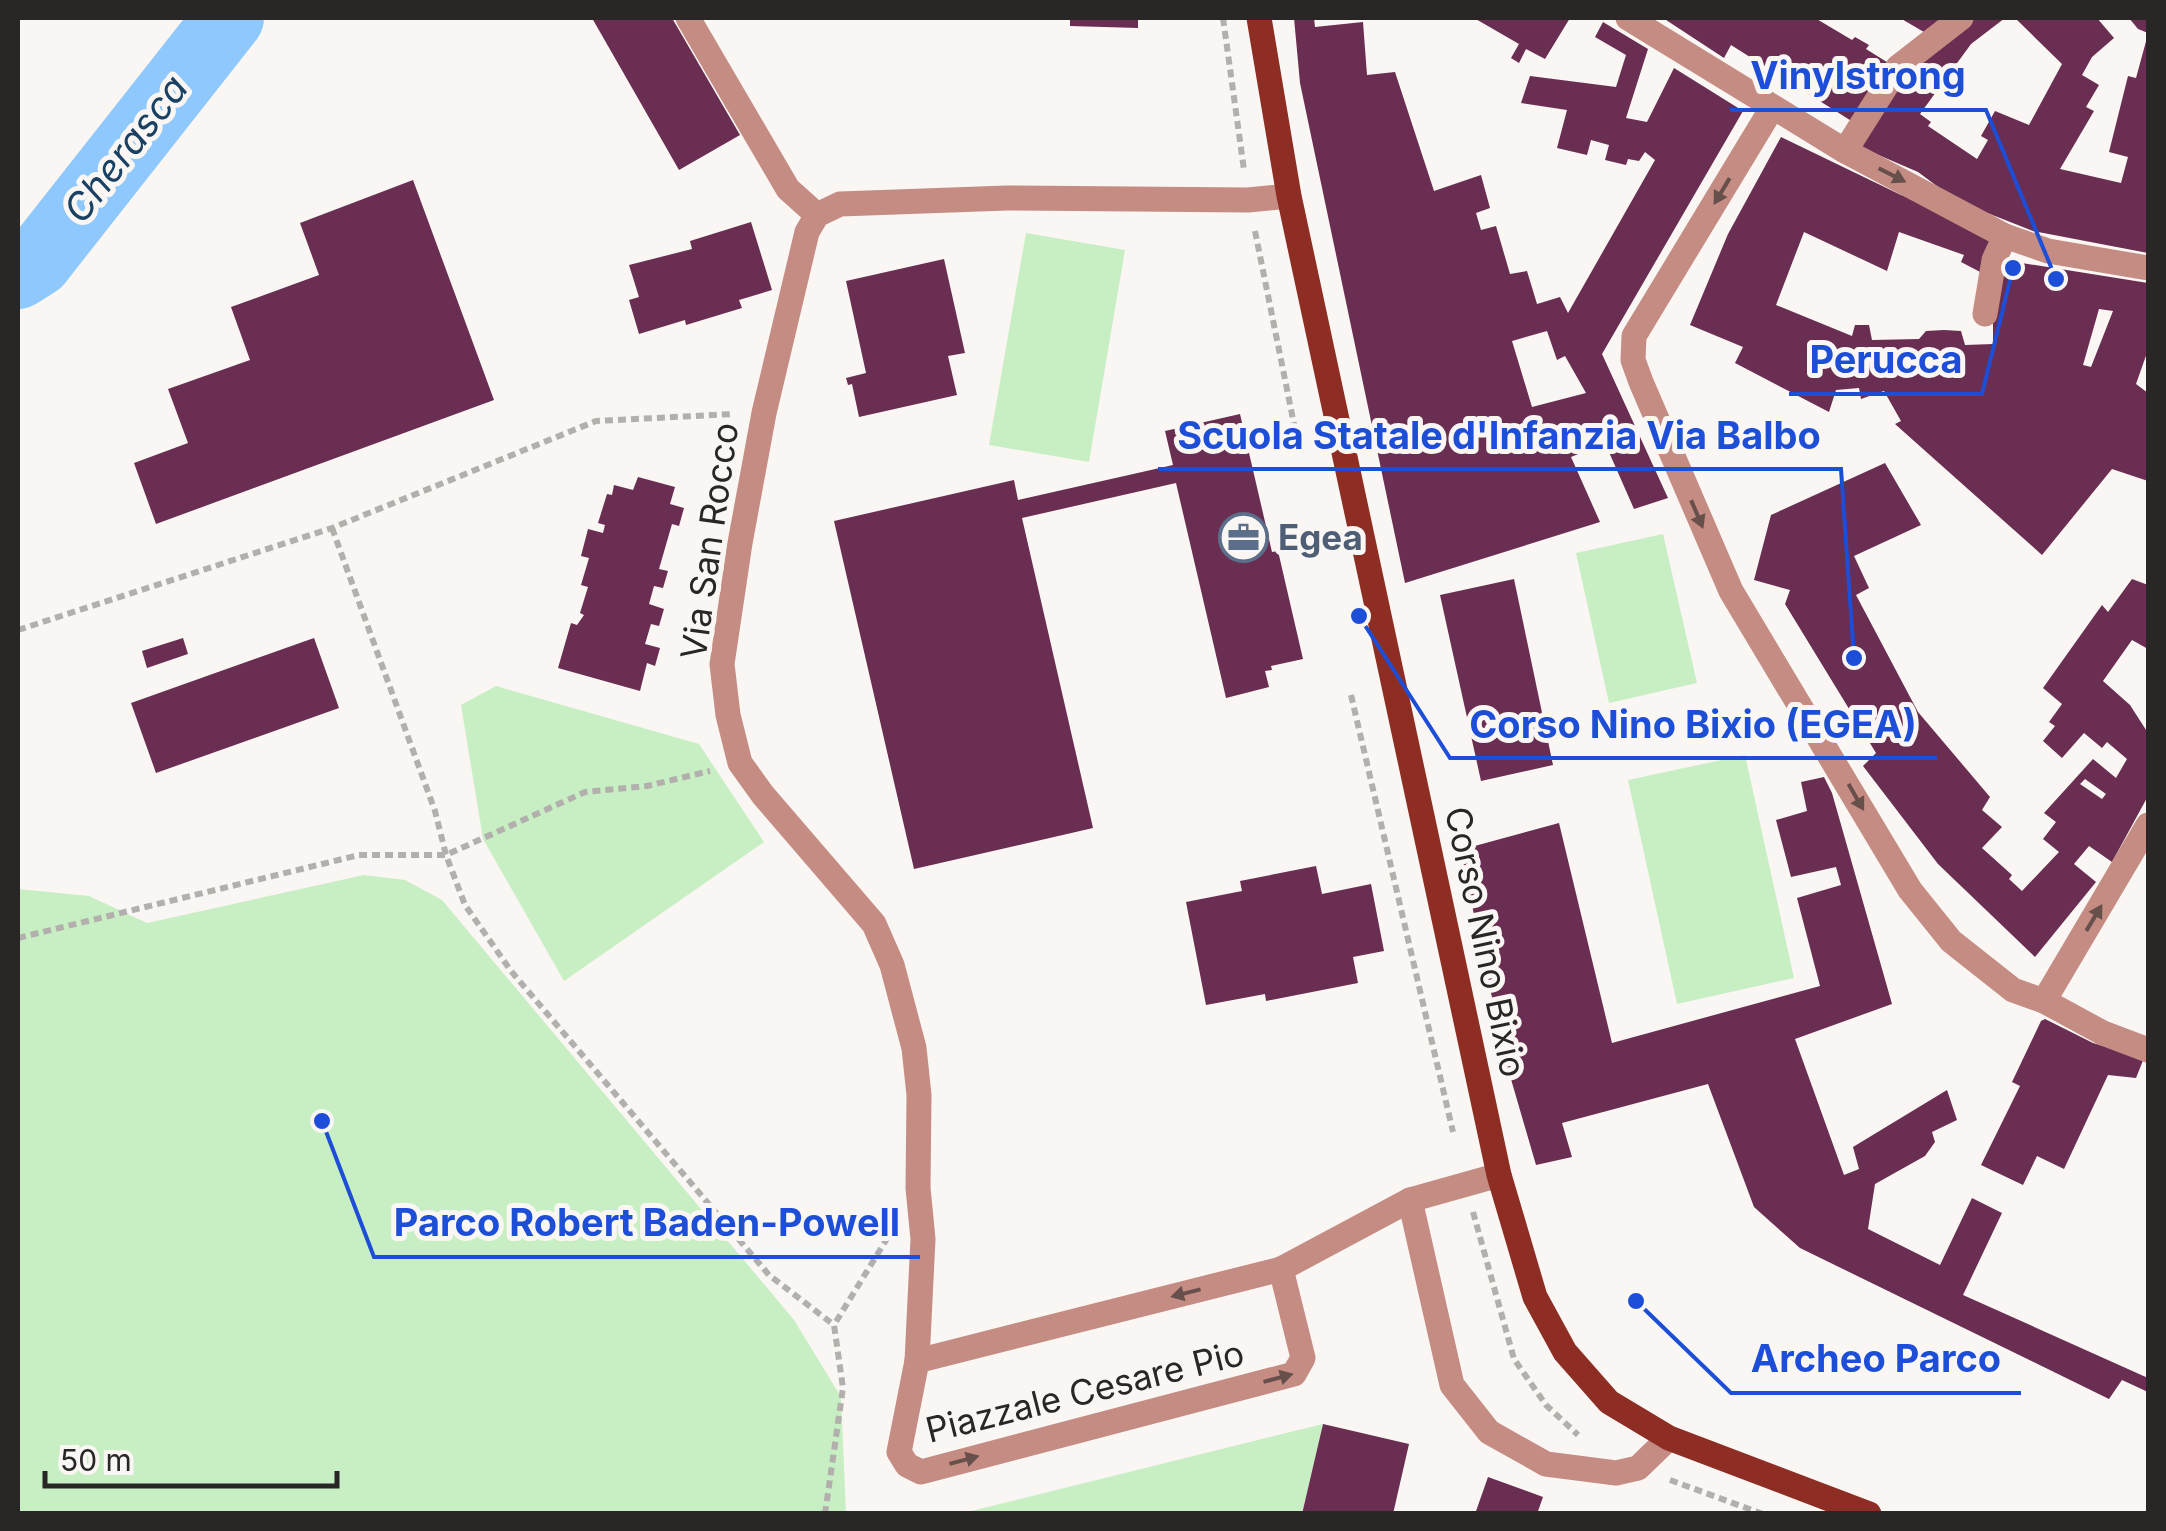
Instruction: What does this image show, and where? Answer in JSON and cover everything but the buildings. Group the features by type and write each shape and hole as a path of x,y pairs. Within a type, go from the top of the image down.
{"main road":[{"name":"Corso Nino Bixio","path":"1260,18 1289,196 1499,1176 1535,1297 1565,1352 1609,1402 1669,1438 1868,1514"}],"street":[{"path":"688,18 788,189 817,215 840,204 1007,198 1248,200 1289,196"},
{"path":"1628,18 1845,151 2005,236 2048,251 2148,268"},
{"path":"1845,151 1898,67 1961,18"},
{"path":"1772,108 1634,336 1633,360 1730,591 1910,890 1951,942 2014,990 2148,1050"},
{"name":"Via San Rocco","path":"817,215 806,232 764,413 722,664 728,715 740,764 874,924 892,965 914,1048 918,1095 918,1188 924,1240 917,1361"},
{"path":"1985,314 1994,260 2005,236"},
{"path":"2044,1001 2148,826"},
{"name":"Piazzale Cesare Pio","path":"1281,1270 1303,1358 1294,1374 920,1472 908,1466 899,1452 917,1361 1281,1270 1410,1200 1499,1176"},
{"path":"1410,1200 1452,1385 1488,1432 1546,1464 1616,1473 1638,1468 1669,1438"}],"path":[{"path":"18,630 332,528 596,422 764,413"},
{"path":"332,528 465,904 512,971 770,1275 834,1325"},
{"path":"18,938 358,855 446,855 585,792 647,786 740,764"},
{"path":"825,1514 843,1388 834,1325 918,1188"}],"green space":[{"path":"1026,233 1125,250 1089,462 989,445"},
{"path":"1663,534 1697,683 1609,703 1576,553"},
{"path":"496,686 699,744 764,842 564,981 483,839 461,705"},
{"path":"1745,755 1794,978 1677,1004 1628,780"},
{"path":"364,875 405,880 442,900 794,1320 841,1397 846,1513 18,1513 18,889 89,896 147,923"},
{"path":"1323,1424 1302,1513 963,1513"}],"waterway":[{"name":"Cherasca","path":"18,274 37,262 229,18"}],"place":[{"name":"Perucca","path":"2013,268"},
{"name":"Vinylstrong","path":"2056,279"},
{"name":"Egea","path":"1243,538"},
{"name":"Corso Nino Bixio (EGEA)","path":"1359,616"},
{"name":"Scuola Statale d'Infanzia Via Balbo","path":"1854,658"},
{"name":"Parco Robert Baden-Powell","path":"322,1121"},
{"name":"Archeo Parco","path":"1636,1301"}]}
